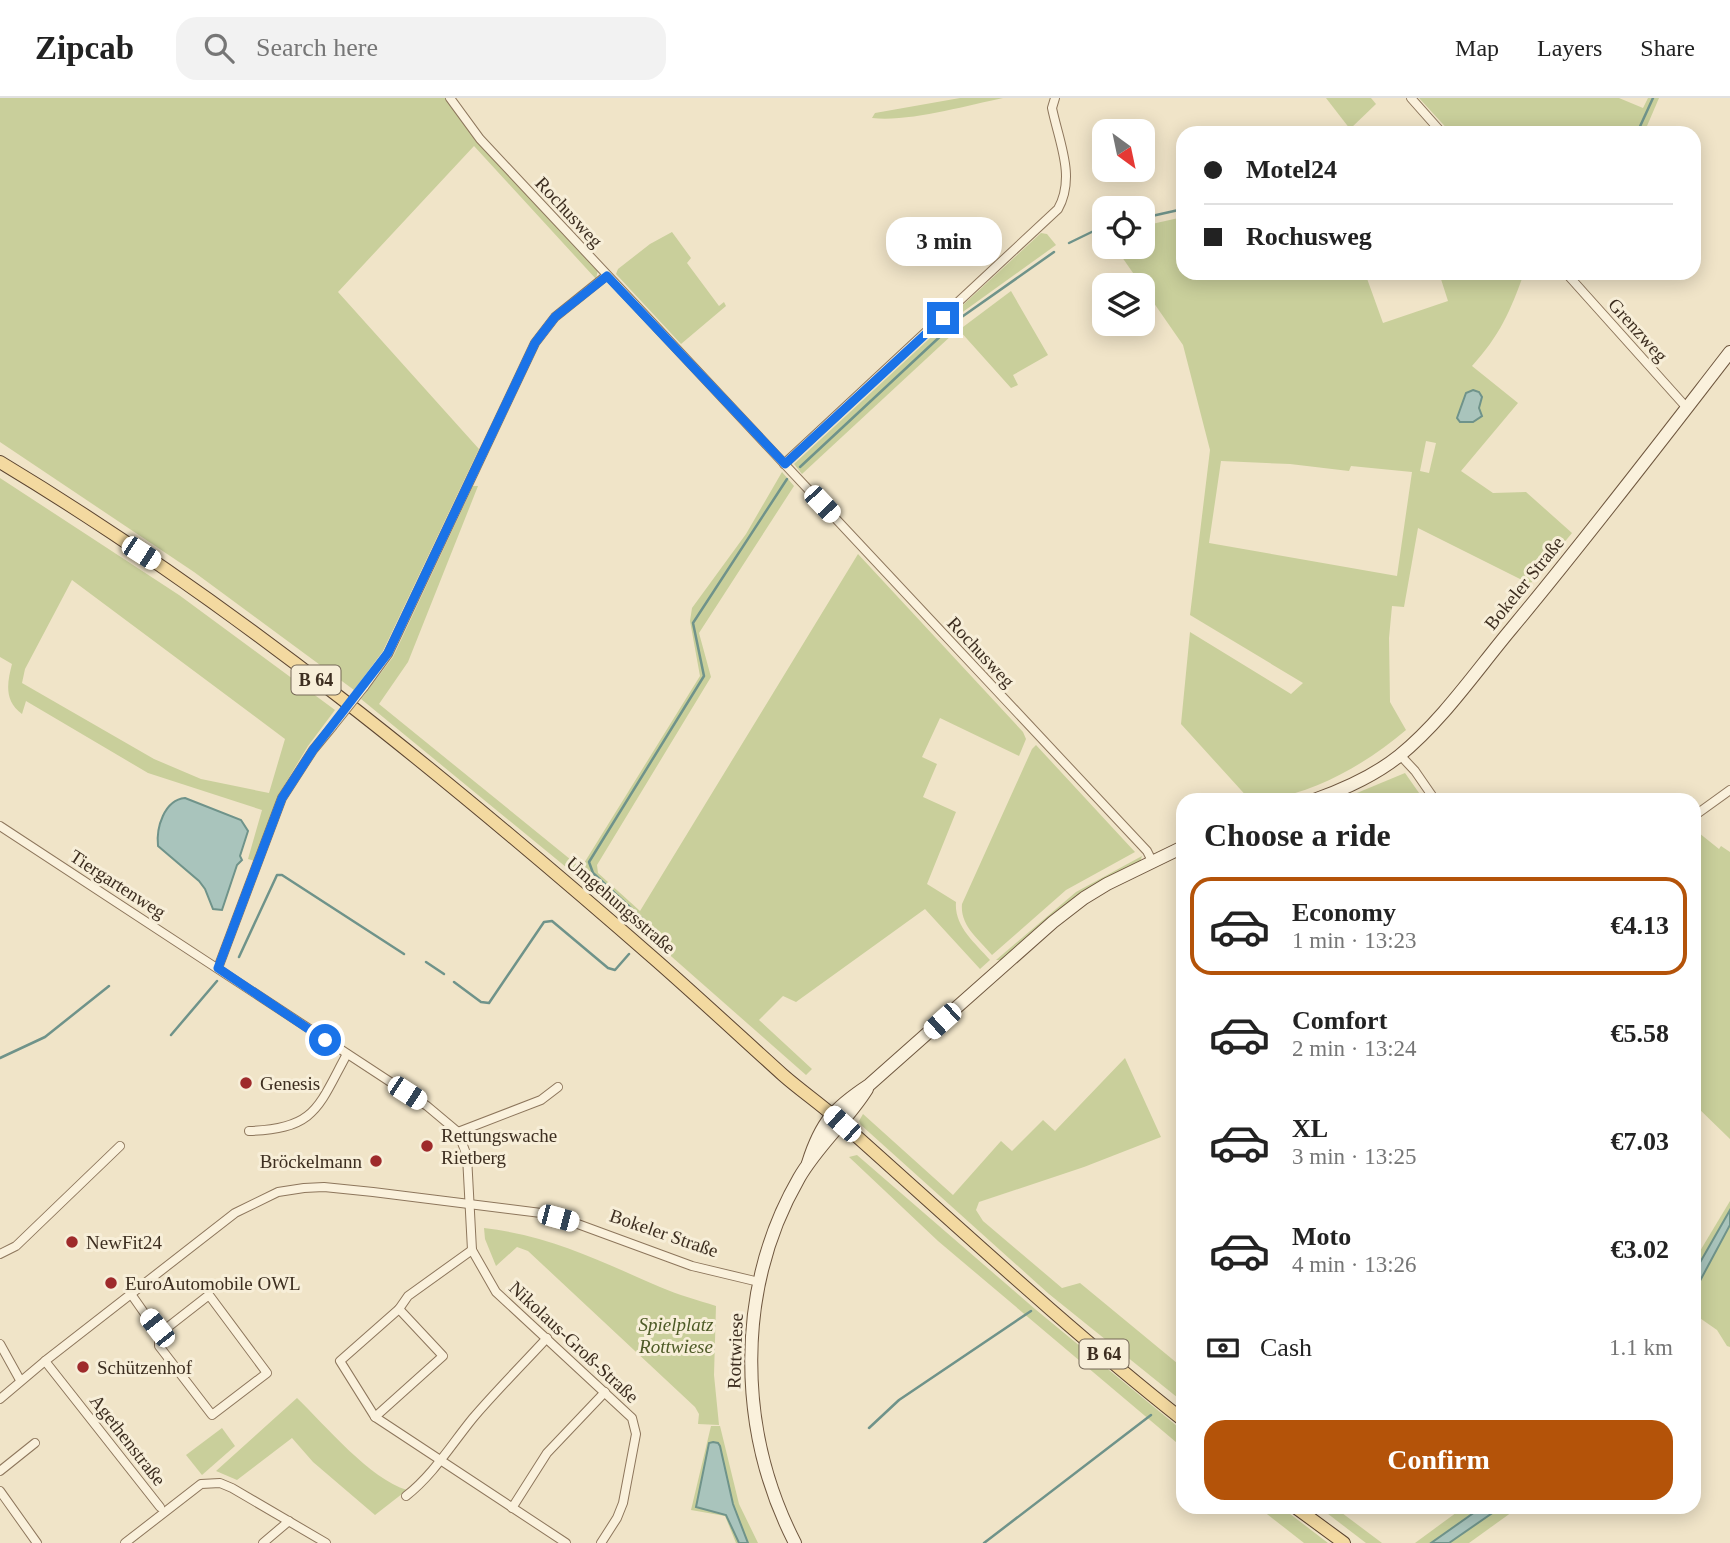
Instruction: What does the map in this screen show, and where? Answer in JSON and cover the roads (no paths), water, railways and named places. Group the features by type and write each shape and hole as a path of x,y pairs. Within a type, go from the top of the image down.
{"main road":[{"name":"Bokeler Straße","path":"1331,793 1356,783 1400,755 1438,718 1611,508 1730,352"},
{"name":"Umgehungsstraße","path":"0,462 187,583 473,804 659,962 1092,1345 1176,1414"},
{"path":"831,1114 870,1086 1053,922 1107,884 1176,850"},
{"path":"842,1124 870,1086"},
{"name":"Rottwiese","path":"795,1543 767,1478 754,1419 752,1343 759,1282 774,1231 808,1163 821,1128 831,1114"},
{"name":"Rottwiese","path":"808,1163 842,1124"},
{"path":"1305,1514 1344,1543"}],"street":[{"name":"Rochusweg","path":"450,98 480,139 1147,851 1152,861"},
{"path":"785,464 1058,209 1064,199 1067,179 1052,108 1055,98"},
{"path":"1411,98 1436,126"},
{"path":"218,968 282,798 313,750 388,653 535,343 555,317 607,276"},
{"name":"Grenzweg","path":"1572,280 1687,408"},
{"path":"1400,755 1430,793"},
{"path":"1701,811 1730,790"},
{"name":"Tiergartenweg","path":"0,826 427,1106 458,1132"},
{"path":"249,1131 289,1127 307,1118 320,1104 347,1054"},
{"path":"471,1204 467,1156 458,1132 541,1100 558,1087"},
{"path":"0,1254 16,1246 120,1146"},
{"name":"Bokeler Straße","path":"0,1399 20,1380 235,1213 278,1192 324,1187 517,1209 575,1223 692,1266 759,1282"},
{"name":"Nikolaus-Groß-Straße","path":"471,1204 472,1250 496,1292 632,1418 636,1434 623,1503 618,1518 601,1543"},
{"path":"472,1250 408,1296 399,1308 340,1361 374,1417 566,1543"},
{"path":"131,1294 159,1334 159,1346 212,1415 267,1373 209,1295 159,1334"},
{"path":"374,1417 443,1356 399,1308"},
{"path":"406,1496 441,1461 473,1419 547,1338"},
{"path":"0,1344 20,1380"},
{"name":"Agethenstraße","path":"45,1361 160,1507"},
{"path":"512,1508 547,1453 605,1392"},
{"path":"0,1471 35,1443"},
{"path":"131,1541 201,1484 209,1482 232,1488 326,1543"},
{"path":"0,1491 37,1543"},
{"path":"263,1543 289,1521"}],"water":[{"path":"1473,390 1479,392 1482,397 1479,408 1482,416 1473,422 1460,422 1457,418 1466,393"},
{"path":"185,798 241,820 248,831 240,856 242,860 237,865 222,910 213,909 199,881 158,846 158,831 163,816 172,804"},
{"path":"1730,1210 1730,1225 1701,1279 1701,1261"},
{"path":"709,1443 720,1446 733,1504 748,1543 739,1543 726,1515 696,1507"},
{"path":"1472,1514 1491,1514 1449,1543 1431,1543"}],"waterway":[{"path":"1640,126 1653,98"},
{"path":"1155,215 1176,211"},
{"path":"1069,243 1092,232"},
{"path":"956,321 1054,252"},
{"path":"800,467 946,331"},
{"path":"644,930 649,925 593,873 589,862 704,676 693,623 787,479"},
{"path":"239,957 277,875 282,875 404,954"},
{"path":"454,982 481,1002 489,1003 544,922 552,921 608,968 615,970 629,954"},
{"path":"426,962 444,974"},
{"path":"171,1035 217,981"},
{"path":"0,1058 45,1037 109,986"},
{"path":"869,1428 899,1400 1031,1311"},
{"path":"984,1543 1151,1415"}],"place":[{"name":"Genesis","path":"246,1083"},
{"name":"Rettungswache Rietberg","path":"427,1146"},
{"name":"Bröckelmann","path":"376,1161"},
{"name":"NewFit24","path":"72,1242"},
{"name":"EuroAutomobile OWL","path":"111,1283"},
{"name":"Schützenhof","path":"83,1367"}],"park label":[{"name":"Spielplatz Rottwiese","path":"676,1335"}]}
